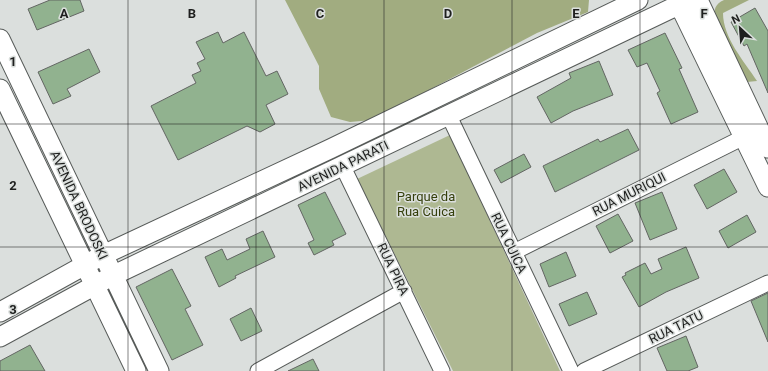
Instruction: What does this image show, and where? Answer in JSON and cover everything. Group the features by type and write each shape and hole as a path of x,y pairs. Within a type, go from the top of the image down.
{"street":[{"name":"AVENIDA PARATI","path":"0,312 103,255 330,149 638,0"},
{"path":"698,0 756,128 768,187"},
{"name":"AVENIDA PARATI","path":"0,337 112,276 343,167 448,114 682,2"},
{"path":"682,2 768,148"},
{"name":"AVENIDA BRODOSKI","path":"0,39 112,276 159,371"},
{"name":"AVENIDA BRODOSKI","path":"0,89 136,371"},
{"name":"RUA CUICA","path":"448,114 571,371"},
{"name":"RUA MURIQUI","path":"514,252 756,128"},
{"name":"RUA PIRA","path":"343,167 442,371"},
{"name":"RUA TATU","path":"584,371 768,283"},
{"path":"258,371 404,291"}],"green space":[{"path":"285,0 589,0 588,12 537,33 372,120 350,122 331,117 319,89 319,66"},
{"path":"724,0 749,0 723,13 726,31 730,40 757,81 747,82 714,19 716,7"},
{"name":"Parque da Rua Cuica","path":"450,135 560,371 453,371 357,179"}],"building":[{"path":"50,0 80,0 84,11 37,30 28,9"},
{"path":"755,8 768,31 768,93 747,44 744,46 731,22"},
{"path":"218,32 223,43 244,32 266,76 277,71 288,94 266,105 275,124 260,132 247,126 178,160 151,106 196,83 192,75 201,71 197,63 205,59 196,42"},
{"path":"665,33 682,68 679,69 698,112 671,124 657,93 660,91 647,63 637,67 628,50"},
{"path":"89,49 100,72 67,89 71,96 53,104 38,72"},
{"path":"599,61 613,95 573,111 551,123 537,97 571,78 569,73"},
{"path":"628,129 639,150 555,192 543,166 598,139 600,142"},
{"path":"524,154 531,167 501,183 494,170"},
{"path":"724,169 737,192 707,209 694,185"},
{"path":"325,192 346,234 332,241 334,245 314,255 308,243 314,240 298,205"},
{"path":"662,192 677,229 650,240 635,203"},
{"path":"618,214 633,241 610,253 596,226"},
{"path":"747,215 756,232 728,248 719,231"},
{"path":"263,231 275,257 235,276 236,278 219,287 205,257 222,249 227,260 250,249 246,239"},
{"path":"686,247 699,278 666,292 639,307 622,277 626,275 625,273 645,263 651,274 662,269 658,259"},
{"path":"566,252 576,276 549,287 540,264"},
{"path":"172,269 191,306 185,309 203,345 172,360 136,287"},
{"path":"587,292 597,314 569,326 559,304"},
{"path":"768,293 768,342 751,301"},
{"path":"251,308 262,331 241,341 230,319"},
{"path":"686,336 698,367 688,371 667,371 657,348"},
{"path":"30,345 45,371 0,371 0,361"},
{"path":"313,359 319,371 288,371"}]}
